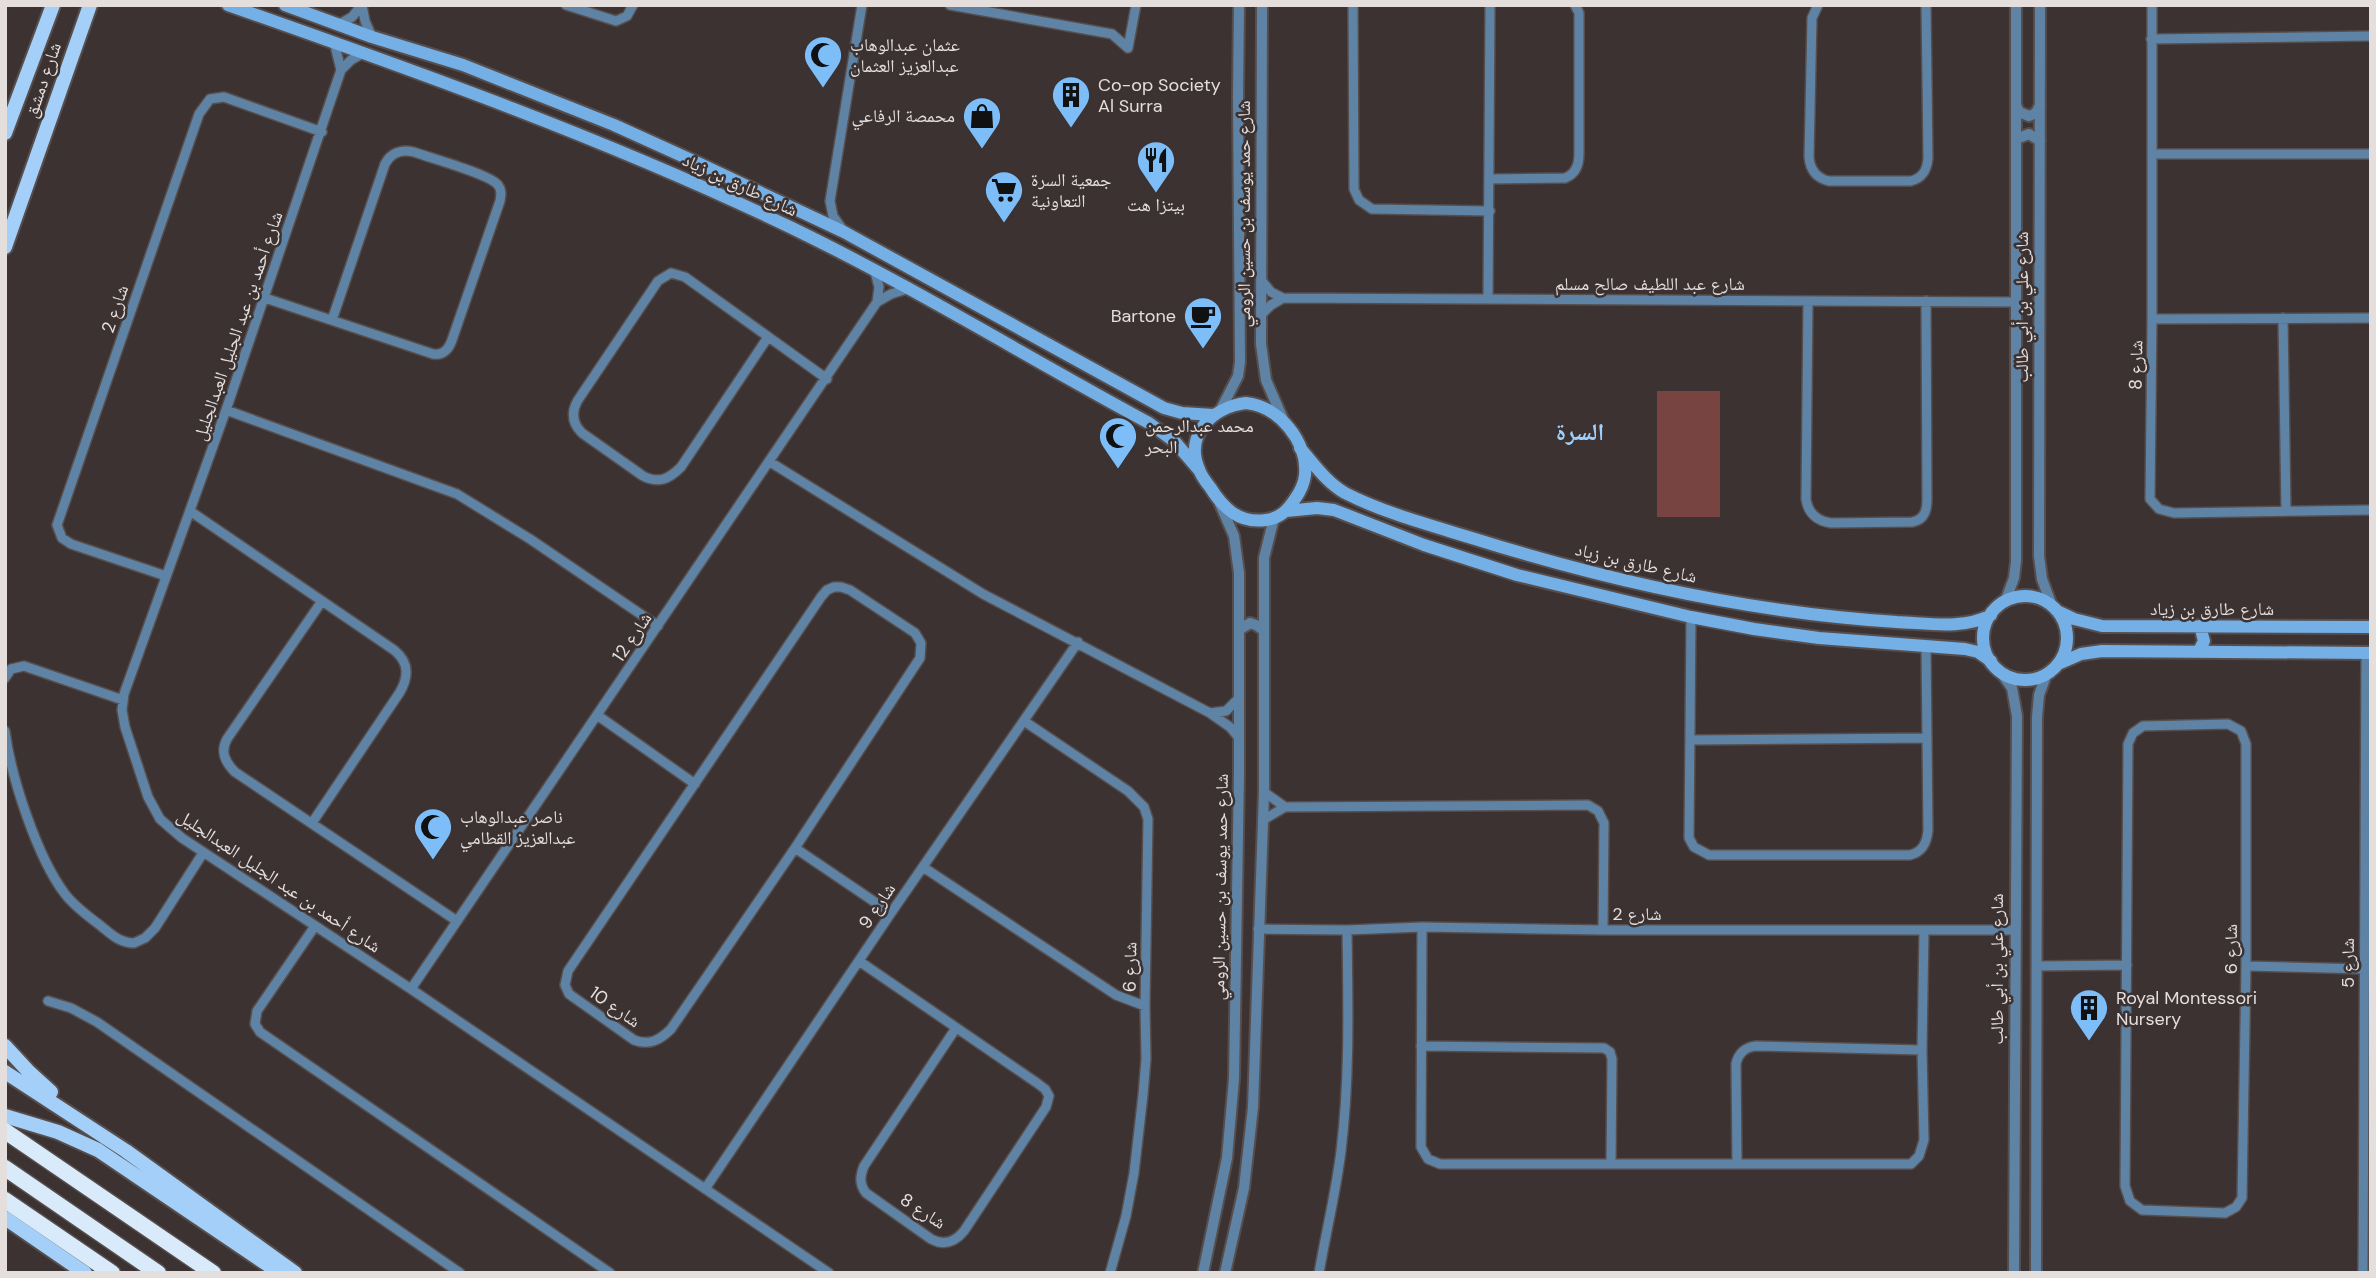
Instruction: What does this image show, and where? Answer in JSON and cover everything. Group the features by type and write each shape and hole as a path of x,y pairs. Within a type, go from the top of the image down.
{"highway":[{"path":"5,1131 214,1273"},
{"path":"5,1168 158,1273"},
{"path":"5,1200 112,1273"}],"main road":[{"name":"شارع دمشق","path":"5,133 53,5"},
{"path":"5,221 81,5"},
{"name":"شارع دمشق","path":"5,247 90,5"},
{"path":"67,72 97,5"},
{"name":"شارع طارق بن زياد","path":"228,5 453,85 641,159 792,228 1149,423 1175,442 1199,470"},
{"name":"شارع طارق بن زياد","path":"285,5 372,37 463,65 648,140 844,232 1164,408 1182,413 1217,412"},
{"path":"453,85 451,74 457,66 463,65"},
{"path":"641,159 652,153 652,144 648,140"},
{"path":"1286,511 1300,491 1305,476 1300,448 1283,419 1255,404 1237,404 1217,412 1206,421 1196,438 1199,470 1219,502 1241,518 1258,521 1274,518 1286,511 1317,508 1334,510 1424,545 1491,567 1557,586 1691,617 1783,634 1974,650 2013,678 2027,680 2047,673 2058,664 2074,657 2095,652 2368,653"},
{"name":"شارع طارق بن زياد","path":"1300,448 1330,482 1344,492 1433,526 1575,568 1652,587 1787,611 1878,621 1959,624 1981,620 1991,615"},
{"path":"1995,666 1985,648 1984,634 1991,615 2004,602 2016,597 2041,599 2054,608 2064,623 2067,637 2065,651 2058,664"},
{"name":"شارع طارق بن زياد","path":"2054,608 2074,619 2099,626 2371,627"},
{"path":"1783,634 1791,631 1796,622 1793,615 1787,611"},
{"path":"1819,638 1812,632 1811,624 1814,618 1823,615"},
{"path":"2199,651 2204,641 2200,626"},
{"path":"2219,626 2216,642 2220,652"},
{"path":"5,1046 29,1072 104,1136"},
{"path":"5,1072 104,1136 295,1273"},
{"path":"5,1116 44,1127 84,1143 122,1165 279,1273"},
{"path":"5,1218 85,1273"}],"street":[{"path":"338,25 352,17 362,5"},
{"path":"362,5 372,37"},
{"path":"566,5 616,21 627,16 634,5"},
{"path":"844,232 833,216 830,201 862,5"},
{"path":"950,5 1112,34 1128,48 1136,5"},
{"name":"شارع حمد يوسف بن حسين الرومي","path":"1217,412 1234,386 1240,362 1239,5"},
{"name":"شارع حمد يوسف بن حسين الرومي","path":"1262,5 1261,344 1264,369 1273,400 1283,419"},
{"path":"1353,5 1356,196 1372,209 1490,211"},
{"path":"1489,299 1490,5"},
{"path":"1490,179 1565,178 1577,167 1579,13 1575,5"},
{"path":"1818,5 1812,18 1809,157 1814,172 1829,181 1911,181 1920,178 1925,171 1928,158 1926,5"},
{"name":"شارع علي بن أبي طالب","path":"2004,602 2015,569 2016,523 2016,5"},
{"name":"شارع علي بن أبي طالب","path":"2040,5 2040,572 2054,608"},
{"name":"شارع 8","path":"2151,5 2152,319 2149,493 2152,503 2163,511 2174,513 2371,510"},
{"path":"2151,38 2371,36"},
{"path":"334,42 341,70"},
{"path":"341,70 363,53"},
{"name":"شارع أحمد بن عبد الجليل العبدالجليل","path":"341,70 265,298 123,700 125,727 152,807 172,830 203,853 411,989 829,1273"},
{"name":"شارع 2","path":"166,576 71,544 62,538 57,525 199,114 210,99 224,97 322,132"},
{"path":"2017,105 2019,112 2029,116 2036,113 2040,103"},
{"path":"2016,139 2029,134 2040,141"},
{"path":"265,298 433,354 444,352 452,340 500,201 499,186 485,177 414,152 404,150 391,156 385,164 332,320"},
{"path":"2152,155 2371,154"},
{"path":"875,272 879,287 877,302"},
{"path":"768,337 681,467 667,478 654,481 643,476 582,433 574,423 573,413 578,400 658,281 667,274 680,275 768,337 827,379"},
{"path":"1262,281 1271,292 1283,298"},
{"path":"877,302 906,289"},
{"path":"1261,316 1271,305 1283,298"},
{"name":"شارع عبد اللطيف صالح مسلم","path":"1283,298 2016,302"},
{"path":"1808,301 1806,499 1808,509 1814,516 1831,523 1912,522 1920,520 1925,512 1926,301"},
{"name":"شارع 12","path":"411,989 877,302"},
{"path":"2283,318 2286,511"},
{"path":"2152,319 2371,318"},
{"path":"226,410 457,494 513,528 658,626"},
{"path":"770,462 968,586 1210,713 1239,737"},
{"name":"شارع حمد يوسف بن حسين الرومي","path":"1203,1273 1227,1158 1234,1079 1239,737 1238,559 1231,528 1219,502"},
{"path":"190,511 404,659 407,672 400,692 312,823"},
{"path":"1225,1273 1240,1211 1250,1148 1256,1068 1264,792 1264,558 1274,518"},
{"path":"2016,523 2020,530 2027,533 2034,531 2039,525"},
{"name":"شارع 10","path":"841,587 850,590 915,633 921,643 921,652 795,848 671,1029 652,1042 634,1040 569,994 565,985 566,975 574,958 695,784 827,590 841,587"},
{"path":"322,601 227,739 222,751 226,762 235,772 457,921"},
{"path":"1691,617 1689,838 1692,845 1709,855 1910,855 1922,848 1927,835 1926,647"},
{"path":"1239,630 1250,623 1263,630"},
{"name":"شارع 9","path":"705,1189 922,867 1078,642"},
{"name":"شارع 5","path":"2363,1273 2367,1079 2364,969 2368,653"},
{"path":"5,678 11,669 24,666 123,700"},
{"name":"شارع علي بن أبي طالب","path":"1995,666 2012,688 2017,716 2014,1273"},
{"path":"2036,1273 2038,717 2039,695 2047,673"},
{"path":"1210,713 1226,711 1238,699"},
{"path":"2017,716 2030,712 2038,717"},
{"path":"597,715 695,784"},
{"name":"شارع 6","path":"1024,721 1128,791 1144,807 1149,827 1146,1059 1140,1138 1126,1216 1110,1273"},
{"name":"شارع 6","path":"2228,724 2241,731 2246,744 2246,966 2243,1185 2240,1203 2225,1213 2137,1208 2127,1196 2125,1186 2129,744 2138,727 2228,724"},
{"path":"5,731 25,808 44,859 58,885 76,906 118,939 134,943 151,933 203,853"},
{"path":"1690,740 1927,738"},
{"path":"1264,792 1286,807"},
{"path":"1263,820 1286,807 1592,806 1601,813 1604,823 1603,930"},
{"path":"795,848 891,913"},
{"path":"922,867 1116,995 1145,1006"},
{"path":"315,926 257,1011 256,1024 260,1032 610,1273"},
{"path":"1422,927 1421,1147 1425,1157 1440,1164 1907,1165 1913,1162 1923,1149 1924,1140 1924,931"},
{"name":"شارع 2","path":"1258,929 1422,927 2015,930"},
{"path":"1319,1273 1333,1205 1346,1094 1349,1038 1347,930"},
{"name":"شارع 8","path":"859,961 1042,1087 1047,1092 1049,1099 1046,1107 964,1231 955,1240 942,1243 931,1239 866,1193 860,1178 867,1163 956,1028"},
{"path":"2037,966 2127,965"},
{"path":"2246,966 2364,969"},
{"path":"48,1001 71,1008 97,1021 460,1273"},
{"path":"1421,1046 1604,1048 1610,1052 1612,1059 1611,1164"},
{"path":"1737,1164 1736,1065 1745,1049 1756,1046 1922,1051"},
{"path":"2014,1094 2021,1103 2027,1104 2037,1099"},
{"path":"2014,1125 2023,1120 2033,1122 2036,1126"},
{"path":"1218,1205 1228,1213 1240,1211"},
{"path":"1213,1232 1222,1232 1234,1239"}],"shaded area":[{"path":"1657,391 1720,391 1720,517 1657,517"}],"place":[{"name":"عثمان عبدالوهاب عبدالعزيز العثمان","path":"823,89"},
{"name":"Co-op Society Al Surra","path":"1071,129"},
{"name":"محمصة الرفاعي","path":"982,150"},
{"name":"بيتزا هت","path":"1156,194"},
{"name":"جمعية السرة التعاونية","path":"1004,224"},
{"name":"Bartone","path":"1203,350"},
{"name":"محمد عبدالرحمن البحر","path":"1118,470"},
{"name":"ناصر عبدالوهاب عبدالعزيز القطامي","path":"433,861"},
{"name":"Royal Montessori Nursery","path":"2089,1042"}],"district":[{"name":"السرة","path":"1580,432"}]}
